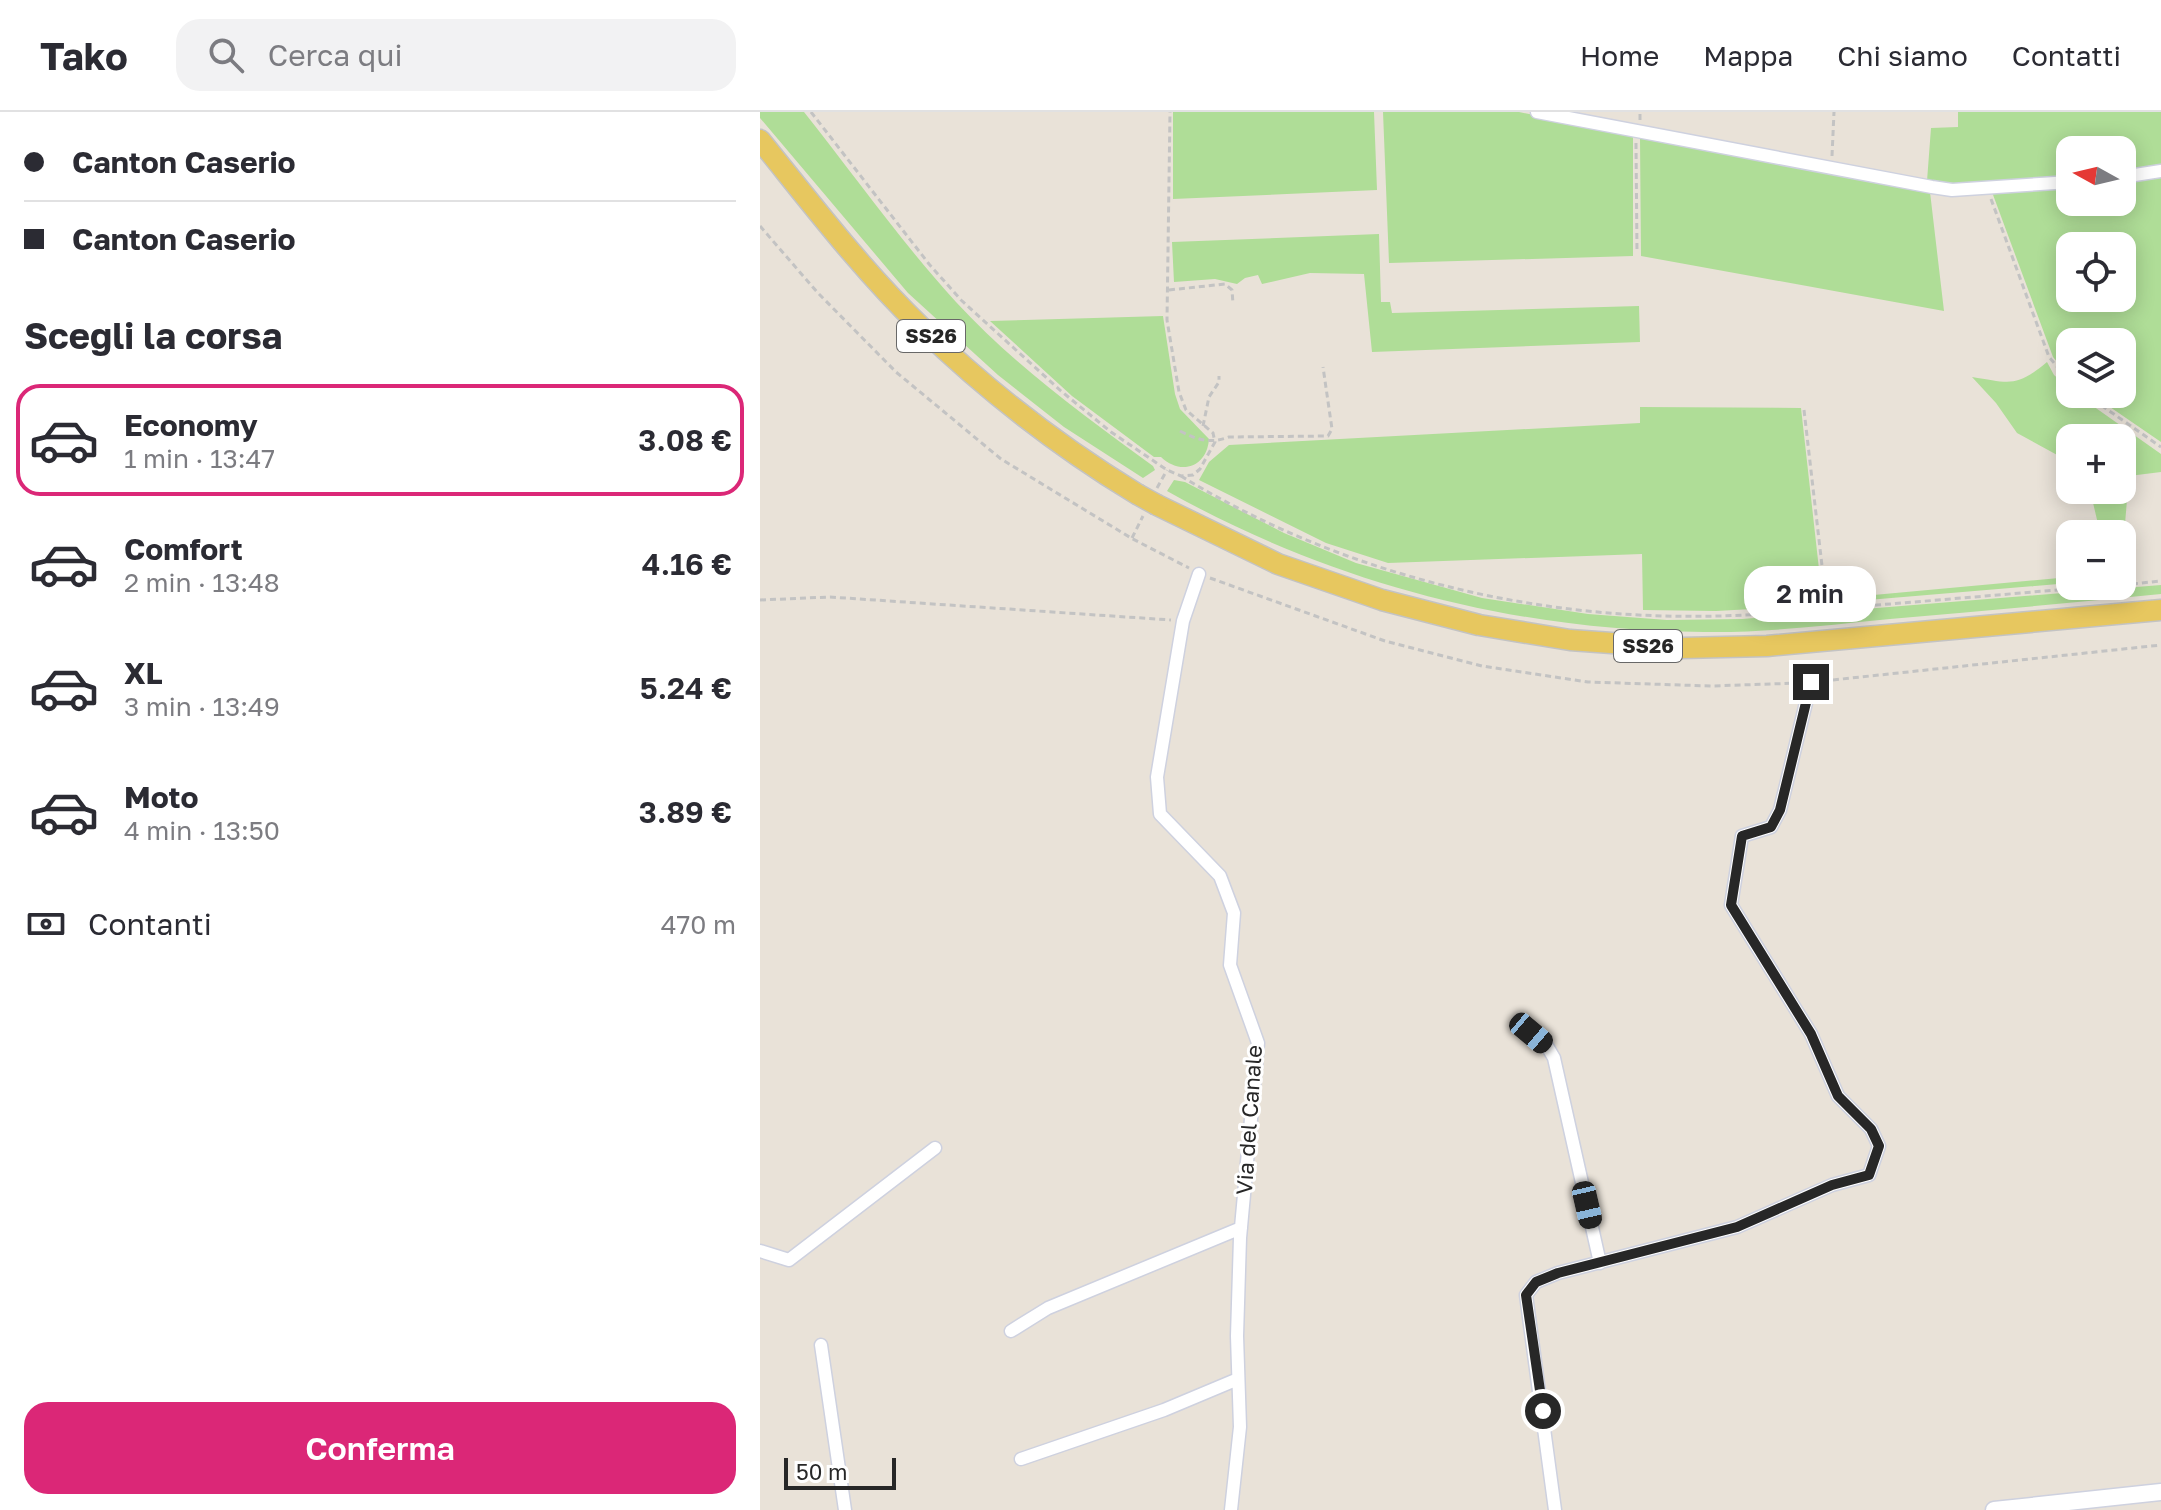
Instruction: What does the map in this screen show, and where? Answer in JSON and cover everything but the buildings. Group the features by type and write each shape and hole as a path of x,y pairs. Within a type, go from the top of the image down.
{"main road":[{"name":"SS26","path":"760,140 877,281 967,370 1073,453 1157,505 1278,564 1367,596 1479,625 1570,640 1681,648 1767,646 2161,610"}],"street":[{"path":"1537,112 1952,190 2056,183"},
{"path":"2136,175 2161,171"},
{"name":"Via del Canale","path":"1199,574 1183,621 1157,777 1160,814 1220,876 1234,913 1230,965 1258,1043 1241,1228 1237,1336 1240,1427 1231,1510"},
{"path":"1555,1510 1526,1295 1536,1282 1737,1227 1832,1185 1869,1175 1875,1163 1879,1146 1871,1129 1838,1096 1811,1034 1731,905 1742,836 1771,827 1780,810 1811,682"},
{"path":"1531,1033 1547,1046 1554,1058 1600,1263"},
{"path":"760,1251 789,1260 935,1148"},
{"path":"1011,1331 1048,1308 1241,1228"},
{"path":"821,1345 845,1510"},
{"path":"1021,1459 1164,1410 1238,1379"},
{"path":"1994,1510 2161,1492"}],"path":[{"path":"811,112 929,264 961,300 1061,391 1111,432 1167,470 1337,552 1464,590 1533,603 1637,614 1702,616 1827,609 2056,590"},
{"path":"1170,112 1167,320 1179,392 1186,410 1213,433 1215,442 1200,469 1193,475 1181,476"},
{"path":"1832,168 1834,112"},
{"path":"1636,132 1637,252"},
{"path":"1987,188 2049,357 2056,365"},
{"path":"760,226 817,292 896,372 1001,459 1131,538 1199,574"},
{"path":"1167,290 1225,284 1232,290 1233,304"},
{"path":"1180,431 1202,441 1215,442 1229,437 1328,436 1332,429 1323,367"},
{"path":"1203,426 1209,397 1219,382 1219,376"},
{"path":"2105,408 2161,447"},
{"path":"1804,410 1827,609"},
{"path":"2136,584 2161,581"},
{"path":"760,600 830,597 1183,621"}],"green space":[{"path":"760,112 804,112 916,256 978,325 1050,389 1155,470 1143,478 1064,427 998,375 908,293 760,118"},
{"path":"1173,112 1374,112 1377,190 1173,199"},
{"path":"1383,112 1519,112 1633,135 1633,256 1389,263"},
{"path":"1958,112 2161,112 2161,164 2136,168 2136,136 2056,136 2056,177 1968,184 1927,181 1931,128 1958,127"},
{"path":"1640,138 1930,192 1944,311 1641,256"},
{"path":"2161,176 2161,442 2111,408 2136,408 2136,328 2056,328 2056,361 1992,192 2056,189 2056,216 2136,216 2136,179"},
{"path":"1379,234 1381,302 1390,302 1392,313 1639,306 1640,342 1372,352 1364,274 1310,273 1262,284 1258,275 1237,284 1215,279 1174,282 1172,242"},
{"path":"1163,316 1180,409 1209,439 1203,456 1192,466 1177,466 1161,457 1154,457 1072,396 990,321"},
{"path":"2047,362 2056,377 2056,408 2096,408 2118,424 2056,424 2056,454 2017,433 1996,403 1972,377 2012,382 2028,376"},
{"path":"1640,407 1801,408 1823,605 1716,611 1643,610 1642,554 1388,563 1326,543 1199,480 1209,462 1229,445 1640,423"},
{"path":"2136,436 2161,454 2161,472 2136,475"},
{"path":"1174,480 1185,482 1284,533 1356,563 1482,598 1588,614 1667,620 1742,619 2056,594 2056,600 2097,600 1750,631 1633,629 1563,622 1426,596 1359,576 1294,552 1167,491"},
{"path":"2093,504 2127,504 2125,520 2097,520"},
{"path":"2056,578 2056,584 1832,603 1830,599"},
{"path":"2161,585 2161,594 2136,596 2136,587"}],"route":[{"path":"1543,1411 1526,1295 1536,1282 1558,1273 1737,1227 1832,1185 1869,1175 1875,1163 1879,1146 1871,1129 1838,1096 1811,1034 1731,905 1742,836 1771,827 1780,810 1811,682"}]}
